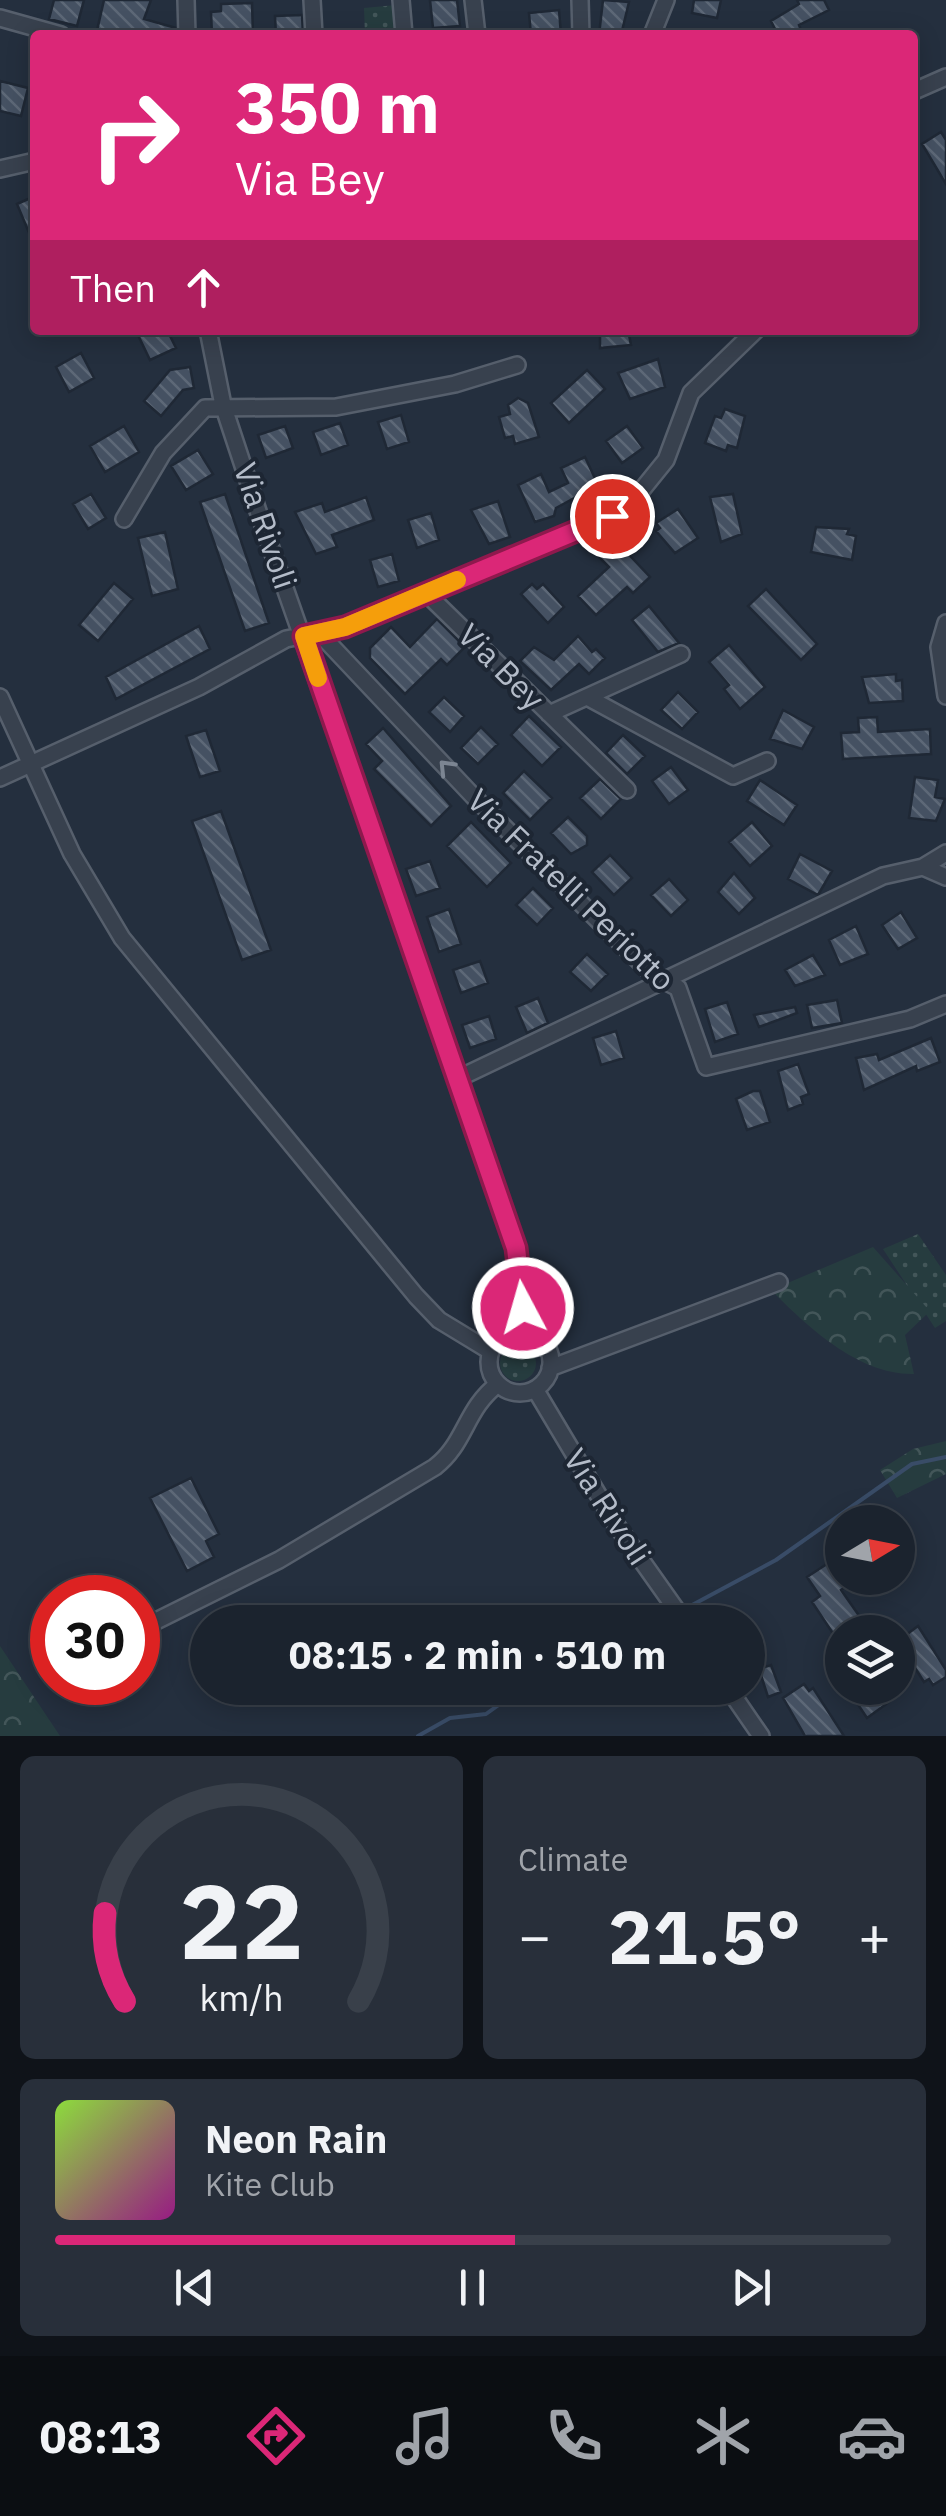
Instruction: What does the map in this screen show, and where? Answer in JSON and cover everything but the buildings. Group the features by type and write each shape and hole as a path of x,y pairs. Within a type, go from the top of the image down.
{"street":[{"path":"186,0 187,30"},
{"path":"312,0 314,30"},
{"path":"401,0 404,30"},
{"path":"473,0 476,30"},
{"path":"580,0 581,30"},
{"path":"654,30 666,0"},
{"path":"0,18 43,30"},
{"path":"918,90 946,78"},
{"path":"0,169 30,162"},
{"name":"Via Rivoli","path":"209,335 223,405 516,1248 525,1331 548,1348 550,1368"},
{"path":"0,778 199,687 286,639 322,635 628,508 666,460 691,393 751,335"},
{"path":"124,518 163,452 205,408 336,407 455,384 517,365"},
{"name":"Via Bey","path":"426,593 627,790"},
{"path":"946,623 940,647 946,690"},
{"name":"Via Fratelli Periotto","path":"322,635 473,796 665,982 678,988 706,1067 910,1019 946,1004"},
{"path":"549,714 681,654"},
{"path":"0,697 72,854 122,938 416,1296 439,1320 490,1351"},
{"path":"587,697 733,776 767,761"},
{"path":"457,1080 883,876 923,867 946,853"},
{"path":"923,867 946,878"},
{"path":"525,1331 508,1333 490,1351 490,1369 498,1384 520,1393 535,1388 550,1368 779,1282"},
{"path":"160,1619 279,1560 435,1466 456,1447 478,1399 498,1384"},
{"name":"Via Rivoli","path":"535,1388 615,1523 672,1605"},
{"path":"740,1705 761,1736"}],"green space":[{"path":"396,5 398,30 365,30 364,8"},
{"path":"918,1234 946,1275 946,1321 935,1328 883,1249"},
{"path":"873,1247 927,1308 927,1314 905,1335 914,1374 873,1366 835,1346 771,1290"},
{"path":"518,1345 531,1350 536,1363 531,1376 518,1381 505,1376 500,1363 505,1350"},
{"path":"946,1441 946,1474 897,1498 880,1470 913,1449"},
{"path":"0,1646 30,1691 30,1705 39,1705 60,1736 0,1736"}],"waterway":[{"path":"692,1605 776,1560 912,1464 946,1457"},
{"path":"418,1736 450,1718 486,1714 498,1705"}],"slow traffic":[{"path":"318,678 304,636 345,627 457,580"}],"route":[{"path":"523,1308 516,1248 304,636 345,627 612,516"}]}
